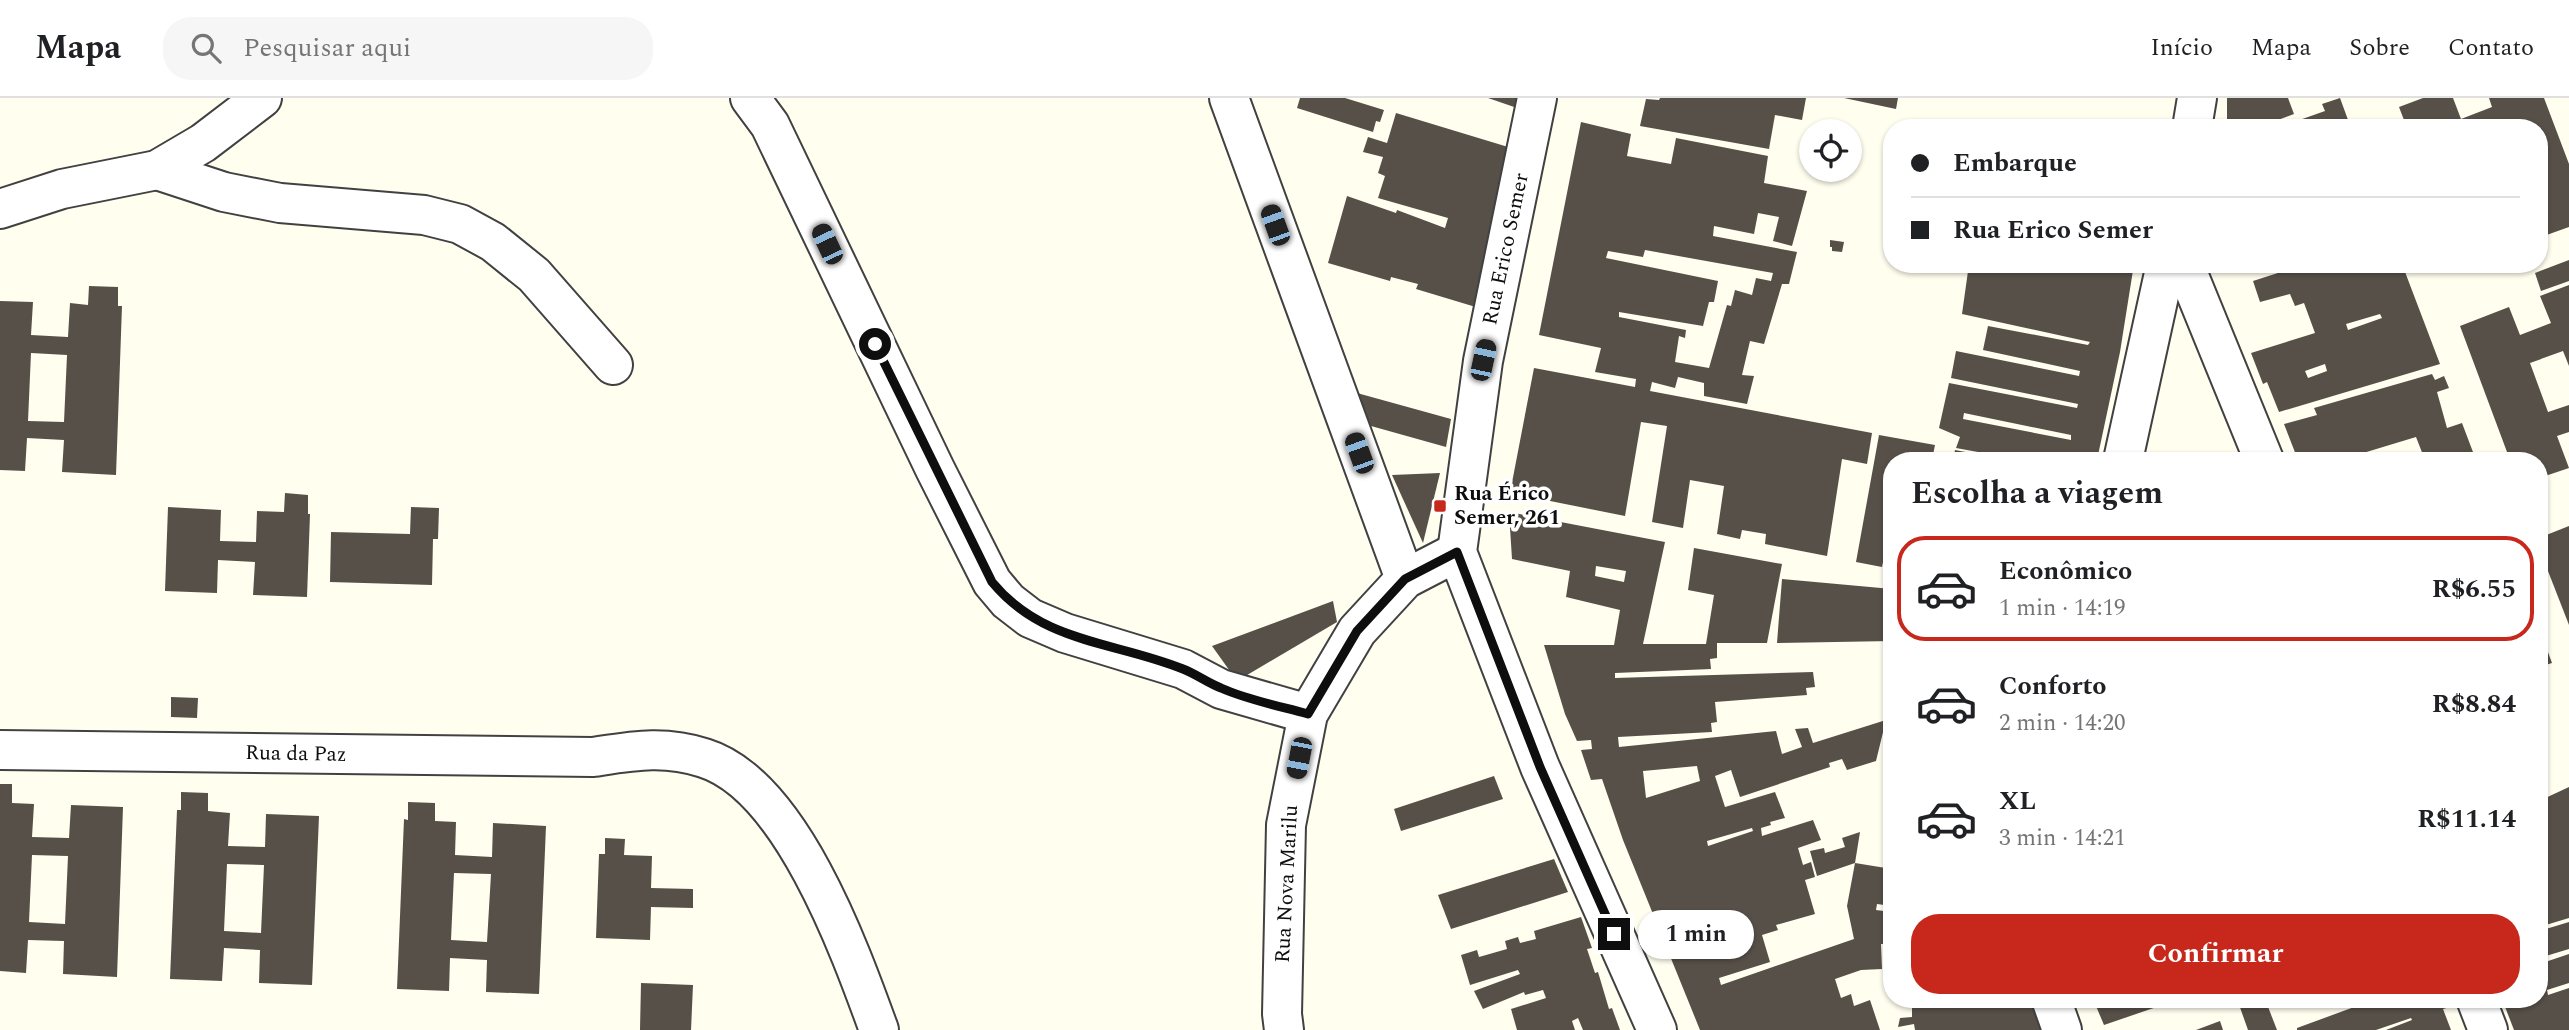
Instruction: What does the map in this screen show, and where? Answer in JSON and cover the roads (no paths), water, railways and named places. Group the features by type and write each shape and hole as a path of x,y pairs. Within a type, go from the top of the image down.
{"street":[{"path":"0,209 62,189 157,170 203,143 262,98"},
{"path":"750,98 770,125 935,469 992,582 1007,601 1030,618 1065,633 1184,669 1222,689 1308,714"},
{"path":"1229,98 1405,579"},
{"name":"Rua Erico Semer","path":"1537,98 1483,360 1457,552 1540,767 1657,1030"},
{"path":"2194,119 2197,98"},
{"path":"157,170 224,192 280,203 424,215 460,224 493,242 534,275 613,365"},
{"path":"2125,452 2164,273"},
{"path":"2188,273 2261,452"},
{"name":"Rua Nova Marilu","path":"1284,1030 1282,1014 1286,825 1308,714 1357,631 1405,579 1457,552"},
{"name":"Rua da Paz","path":"0,750 593,757 648,748 678,751 706,758 731,770 749,783 791,836 825,896 879,1030"},
{"path":"2053,1008 2062,1030"},
{"path":"2479,1008 2488,1030"}],"place":[{"name":"Rua Érico Semer, 261","path":"1440,506"}]}
